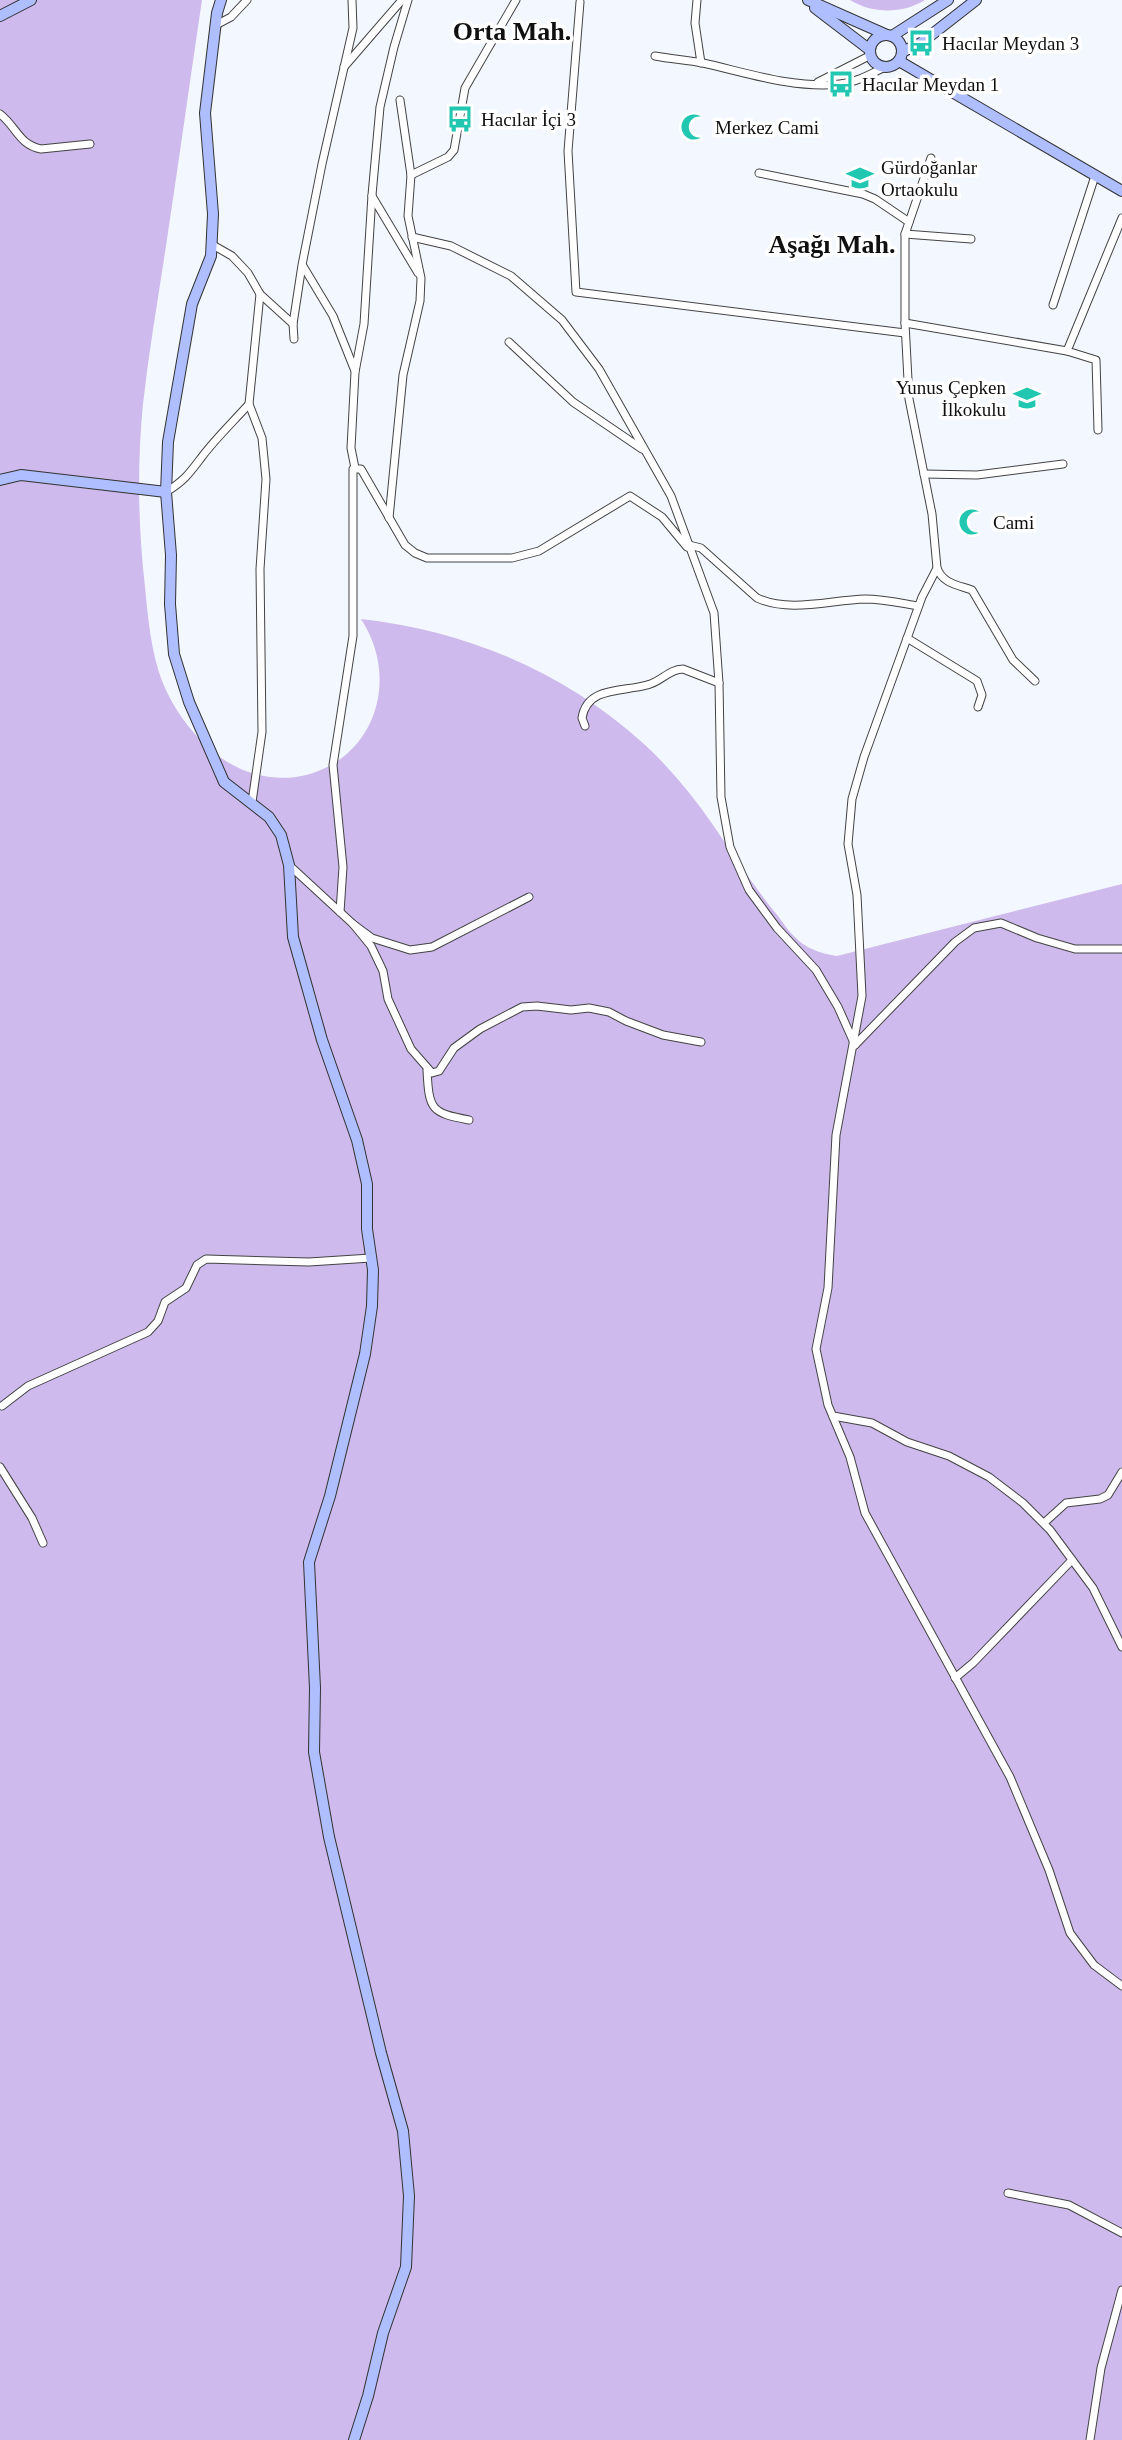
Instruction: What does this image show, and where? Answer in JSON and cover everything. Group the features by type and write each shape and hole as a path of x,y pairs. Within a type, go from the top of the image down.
{"street":[{"path":"0,16 31,0"},
{"path":"221,0 205,113 213,214 211,256 192,304 168,442 166,492 171,555 170,604 174,654 189,702 224,782 269,817 281,835 289,864 293,937 322,1040 358,1140 367,1184 372,1306 365,1354 330,1496 309,1562 314,1752 329,1837 402,2131 409,2196 406,2267 383,2333 354,2440"},
{"path":"216,25 231,17 247,0"},
{"path":"294,340 293,324 302,265 353,28 352,0"},
{"path":"343,67 402,0"},
{"path":"340,912 343,867 333,765 353,636 352,473 355,468 351,448 355,372 364,324 380,107 408,0"},
{"path":"411,175 448,157 454,150 465,88 516,0"},
{"path":"697,0 695,23 701,63"},
{"path":"806,0 889,36 899,42 900,56"},
{"path":"806,0 870,53 876,64 886,67"},
{"path":"816,83 870,53 873,41 889,36 948,0"},
{"path":"655,56 701,63 779,81 841,84 865,78 886,67 976,0"},
{"path":"580,2 568,151 576,292 905,333"},
{"path":"900,56 1122,191"},
{"path":"389,519 403,375 420,301 421,278 408,216 411,175 400,100"},
{"path":"0,114 8,120 18,137 33,148 90,144"},
{"path":"931,158 905,234 905,333 909,399 932,514 937,568 942,579 972,590 1013,660 1035,681"},
{"path":"759,173 863,194 909,222"},
{"path":"1053,305 1095,176"},
{"path":"372,195 421,278"},
{"path":"1066,351 1122,218"},
{"path":"905,234 971,239"},
{"path":"412,237 451,246 511,276 562,320 599,369 671,496 713,612 719,683 721,797 730,848 749,890 777,928 816,970 838,1007 855,1045"},
{"path":"211,244 232,256 248,273 260,294 293,324"},
{"path":"302,265 333,316 355,372"},
{"path":"252,802 262,732 260,569 266,479 262,438 249,404 260,294"},
{"path":"905,323 1066,351 1096,360 1098,430"},
{"path":"509,342 573,402 645,452"},
{"path":"0,480 21,475 166,492 180,484 192,472 249,404"},
{"path":"924,474 977,475 1063,464"},
{"path":"355,468 361,469 405,545 427,558 512,558 539,551 630,496 662,517 690,547 701,548 757,598 767,602 782,605 864,599 918,606"},
{"path":"937,568 918,606 864,757 852,799 848,844 858,895 862,996 855,1045 836,1135 828,1288 816,1349 828,1405 850,1457 865,1513 1010,1777 1049,1870 1070,1933 1094,1965 1122,1986"},
{"path":"907,638 977,681 982,695 978,707"},
{"path":"585,726 582,714 586,706 590,700 602,693 650,685 677,669 719,683"},
{"path":"289,864 353,924 372,938 410,950 432,947 528,897"},
{"path":"855,1045 955,942 974,928 1001,923 1037,938 1075,949 1120,952"},
{"path":"353,924 371,946 383,971 388,999 398,1025 427,1070 428,1091 436,1110 442,1115 469,1120"},
{"path":"427,1070 437,1072 454,1048 480,1029 522,1007 571,1010 589,1008 609,1012 663,1035 701,1042"},
{"path":"2,1406 28,1386 148,1332 158,1321 165,1303 186,1288 197,1265 206,1259 340,1262 371,1258"},
{"path":"833,1416 872,1423 907,1442 949,1456 989,1477 1044,1523 1093,1588 1122,1647"},
{"path":"0,1467 32,1518 44,1543"},
{"path":"1044,1523 1066,1503 1100,1499 1108,1494 1122,1472"},
{"path":"955,1678 973,1664 1072,1560"},
{"path":"1007,2193 1069,2205 1122,2233"},
{"path":"1090,2440 1101,2368 1122,2290"}],"shaded area":[{"path":"0,0 202,0 145,383 139,496 147,611 158,670 166,691 189,728 212,751 251,773 284,778 323,769 344,756 361,738 373,717 379,693 379,668 373,643 361,619 439,633 513,659 548,676 614,718 644,744 681,783 789,931 803,944 819,952 837,956 1122,884 1122,2440 0,2440"},
{"path":"850,0 925,0 907,8 878,10"}],"place":[{"name":"Hacılar Meydan 3","path":"921,43"},
{"name":"Hacılar Meydan 1","path":"841,84"},
{"name":"Hacılar İçi 3","path":"460,119"},
{"name":"Merkez Cami","path":"694,127"},
{"name":"Gürdoğanlar Ortaokulu","path":"860,178"},
{"name":"Yunus Çepken İlkokulu","path":"1027,398"},
{"name":"Cami","path":"972,522"}],"district":[{"name":"Orta Mah.","path":"512,31"},
{"name":"Aşağı Mah.","path":"832,244"}]}
